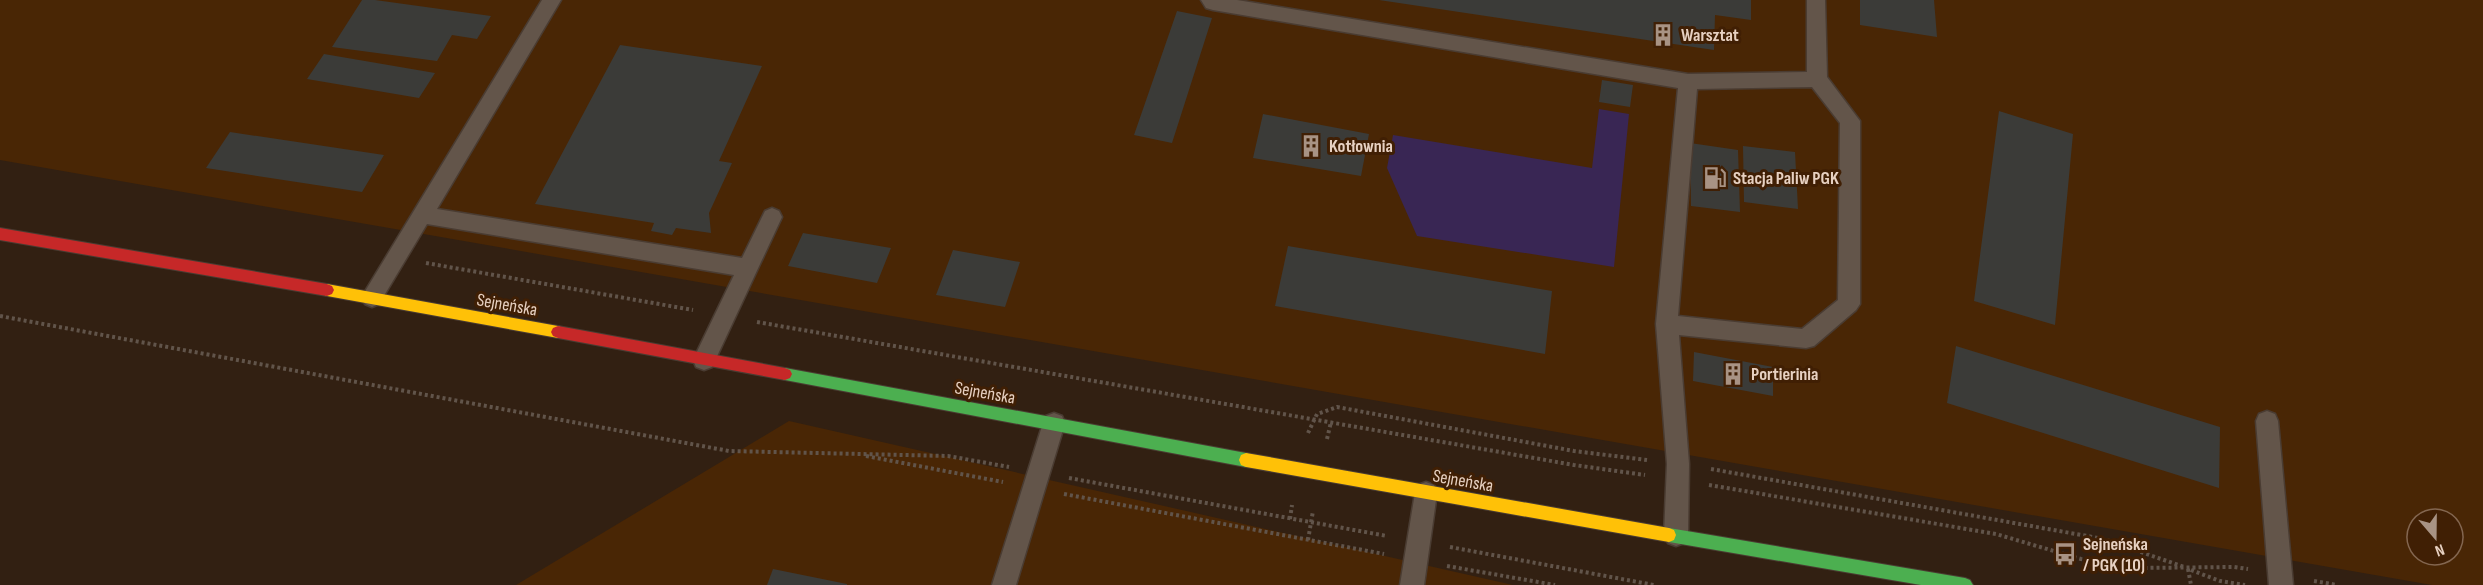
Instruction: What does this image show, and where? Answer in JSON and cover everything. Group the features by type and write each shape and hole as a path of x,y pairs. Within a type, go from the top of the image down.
{"main road":[{"name":"Sejneńska","path":"0,234 372,298 1426,493 1965,585"}],"lane":[{"path":"372,298 552,0"},
{"path":"1210,0 1213,3 1688,82 1817,79"},
{"path":"1667,324 1806,339 1849,304 1850,121 1817,79 1816,0"},
{"path":"1676,535 1678,472 1667,324 1688,82"},
{"path":"422,215 748,268"},
{"path":"704,360 772,217"},
{"path":"2267,422 2280,580"},
{"path":"1004,585 1054,423"},
{"path":"1412,585 1426,493"}],"path":[{"path":"396,258 1574,465 1678,472 2104,539 2220,580 2244,585"},
{"path":"0,316 729,451 854,454 1035,488 1418,551 1654,585"},
{"path":"1555,585 1290,519 1311,419 1326,409 1337,407 1996,534 2081,560 2136,568 2234,567 2280,580 2337,585"},
{"path":"2188,569 2191,585"}],"shaded area":[{"path":"0,0 2483,0 2483,585 2432,585 0,160"},
{"path":"1599,109 1629,114 1614,267 1417,236 1387,168 1393,135 1592,168"},
{"path":"789,421 1513,585 516,585"}],"building":[{"path":"362,0 491,16 477,39 452,35 437,61 332,47"},
{"name":"Warsztat","path":"1379,0 1751,0 1751,20 1715,15 1714,50"},
{"path":"1860,0 1934,0 1937,37 1860,25"},
{"path":"1177,11 1212,18 1172,143 1134,135"},
{"path":"620,45 762,66 719,161 732,163 709,213 711,233 676,228 672,235 651,231 654,223 535,204"},
{"path":"324,54 435,73 419,98 307,79"},
{"path":"1602,80 1633,85 1630,107 1599,102"},
{"path":"1999,111 2073,134 2055,325 1974,301"},
{"name":"Kotłownia","path":"1263,114 1369,134 1361,176 1253,158"},
{"path":"230,132 384,155 362,192 206,168"},
{"name":"Stacja Paliw PGK","path":"1690,143 1738,150 1740,212 1691,206"},
{"path":"1743,146 1795,152 1798,209 1744,202"},
{"path":"803,233 891,248 877,283 788,266"},
{"path":"1288,246 1552,291 1545,354 1275,306"},
{"path":"953,250 1020,262 1005,307 936,295"},
{"path":"1956,346 2220,427 2219,488 1947,403"},
{"name":"Portierinia","path":"1694,352 1773,367 1773,396 1693,381"},
{"path":"773,569 847,584 847,585 767,585"}],"traffic: fast":[{"path":"785,374 1246,460"},
{"path":"1669,535 1965,585"}],"traffic: slow":[{"path":"327,290 558,332"},
{"path":"1246,460 1669,535"}],"traffic: jam":[{"path":"0,234 327,290"},
{"path":"558,332 785,374"}],"place":[{"name":"Warsztat","path":"1663,35"},
{"name":"Kotłownia","path":"1311,146"},
{"name":"Stacja Paliw PGK","path":"1715,178"},
{"name":"Portierinia","path":"1733,374"},
{"name":"Sejneńska / PGK (10)","path":"2065,554"}]}
